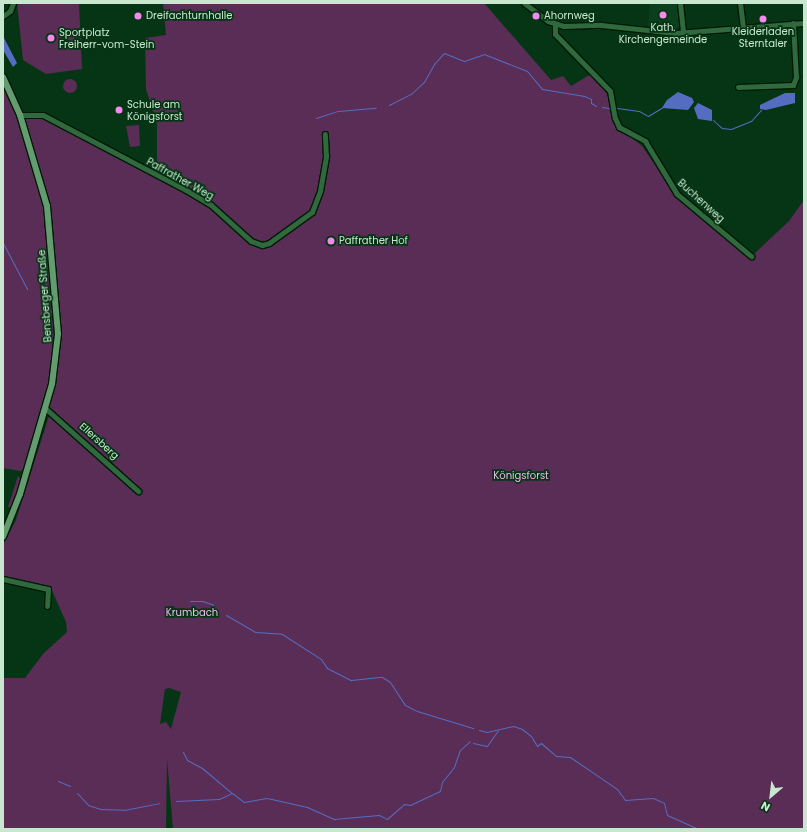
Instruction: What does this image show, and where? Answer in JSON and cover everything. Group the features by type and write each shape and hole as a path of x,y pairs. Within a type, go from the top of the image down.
{"main road":[{"name":"Bensberger Straße","path":"3,77 20,115 44,194 51,236 58,346 56,369 45,408 20,494 3,537"}],"street":[{"path":"3,16 10,11 13,3"},
{"path":"525,3 555,24 683,32 804,23"},
{"path":"680,3 683,32"},
{"path":"740,3 743,27"},
{"path":"738,88 794,85 796,77 793,23"},
{"name":"Buchenweg","path":"555,24 555,34 610,91 615,118 619,127 645,141 677,194 751,256"},
{"name":"Paffrather Weg","path":"20,115 43,115 186,190 211,205 251,241 262,245 269,243 312,212 320,191 326,156 325,134"},
{"name":"Ellersberg","path":"45,408 138,491"},
{"path":"3,579 48,589 47,606"}],"shaded area":[{"name":"Kath. Kirchengemeinde","path":"650,3 677,4 679,26 677,29 648,26"}],"green space":[{"name":"Sportplatz Freiherr-vom-Stein","path":"17,3 79,3 82,69 46,74 23,60"},
{"name":"Königsforst","path":"163,3 484,3 551,80 563,76 571,86 591,74 607,90 613,123 642,146 671,188 753,255 789,221 804,200 804,829 173,829 167,759 166,829 3,829 3,678 25,678 43,654 67,632 66,622 50,586 3,580 3,545 16,520 50,413 43,407 25,469 20,471 3,468 3,84 20,120 39,116 157,178 157,124 146,89 145,38 166,35","holes":["169,688 181,692 171,729 166,722 160,724 165,689"]},
{"path":"67,79 73,79 77,83 77,89 73,93 67,93 63,89 63,83"},
{"path":"139,125 140,146 130,147 126,126"},
{"path":"18,476 21,480 18,493 12,507 8,507"}],"water":[{"path":"3,31 4,38 17,63 13,67 3,50"},
{"path":"678,92 692,98 694,102 688,110 662,108 667,100"},
{"path":"785,93 795,93 795,103 766,110 760,109 760,105"},
{"path":"698,103 712,110 712,121 698,119 694,108"}],"waterway":[{"path":"389,105 411,94 424,82 434,64 444,53 464,61 484,54 527,71 542,89 584,96 591,99 591,103 596,106"},
{"path":"602,107 609,108"},
{"path":"617,108 639,111 648,116 663,107"},
{"path":"316,118 338,111 376,108"},
{"path":"713,120 722,128 731,129 751,121 761,110"},
{"path":"3,243 27,289"},
{"path":"190,601 202,601 212,604 216,610"},
{"path":"226,615 256,632 282,634 321,659 327,668 351,680 382,677 390,682 405,705 417,711 473,728"},
{"path":"479,730 487,732 513,726 522,729 531,736 537,746 541,743 556,756 570,757 617,789 625,800 653,798 664,803 667,815 699,829"},
{"path":"473,743 487,746 498,730"},
{"path":"176,801 219,799 232,793 244,802 267,798 307,807 334,819 379,815 387,819 404,804 410,805 440,791 442,782 454,767 460,750 470,741"},
{"path":"183,752 187,760 202,768 232,793"},
{"path":"58,781 70,786"},
{"path":"77,793 88,805 100,809 124,810 159,803"}],"place":[{"name":"Kath. Kirchengemeinde","path":"663,15"},
{"name":"Dreifachturnhalle","path":"138,16"},
{"name":"Ahornweg","path":"536,16"},
{"name":"Kleiderladen Sterntaler","path":"763,19"},
{"name":"Sportplatz Freiherr-vom-Stein","path":"51,38"},
{"name":"Schule am Königsforst","path":"119,110"},
{"name":"Paffrather Hof","path":"331,241"}],"park label":[{"name":"Krumbach","path":"192,613"}]}
